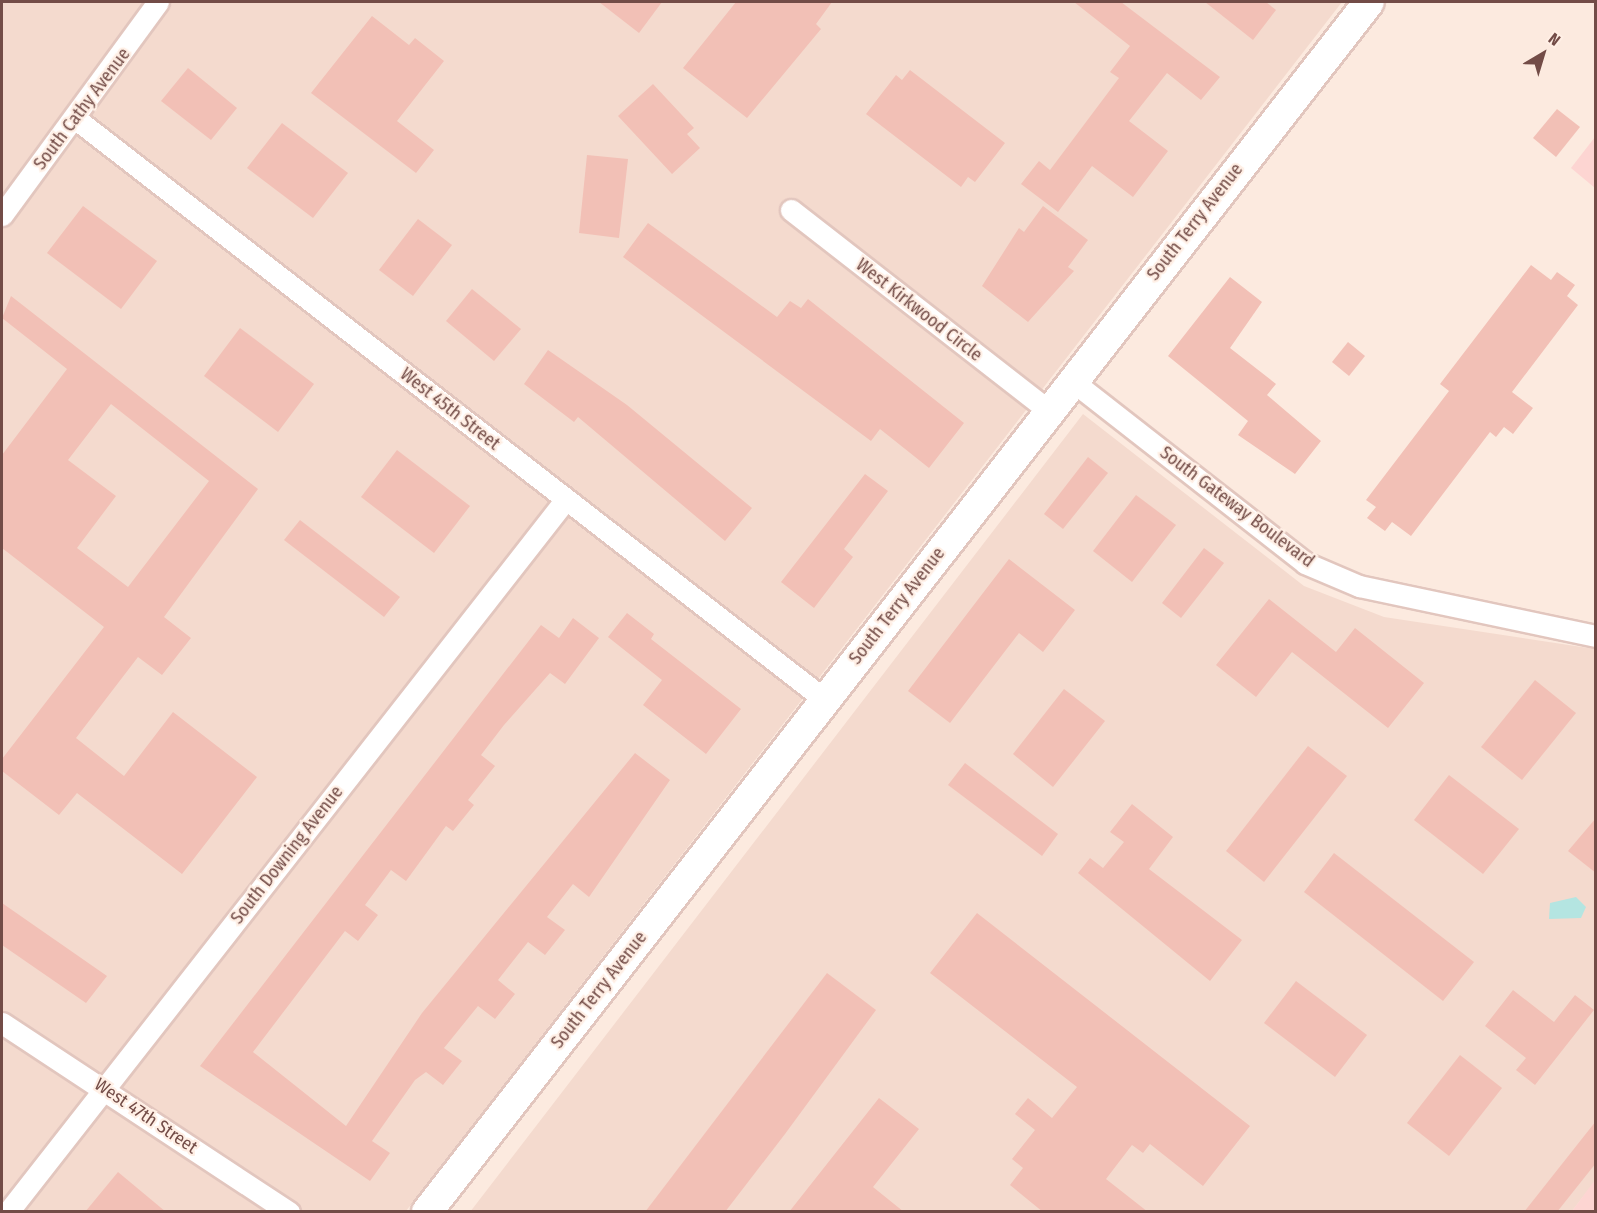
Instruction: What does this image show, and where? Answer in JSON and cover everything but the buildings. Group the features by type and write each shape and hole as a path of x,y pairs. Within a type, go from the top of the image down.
{"street":[{"name":"South Cathy Avenue","path":"2,214 76,119 158,2"},
{"name":"South Terry Avenue","path":"428,1212 1071,380 1367,2"},
{"name":"West 45th Street","path":"76,119 824,699"},
{"name":"West Kirkwood Circle","path":"791,210 1048,410"},
{"name":"South Gateway Boulevard","path":"1071,380 1305,563 1359,586 1596,636"},
{"name":"South Downing Avenue","path":"8,1212 566,499"},
{"name":"West 47th Street","path":"2,1023 105,1087 289,1212"}],"shaded area":[{"path":"2,2 1342,2 406,1211 2,1212"},
{"path":"1595,137 1595,188 1571,168"},
{"path":"1083,414 1304,586 1384,617 1595,649 1596,1180 1572,1211 470,1212"},
{"path":"1595,1180 1595,1211 1572,1211"}],"water":[{"path":"1576,897 1586,907 1581,918 1549,919 1550,903"}]}
